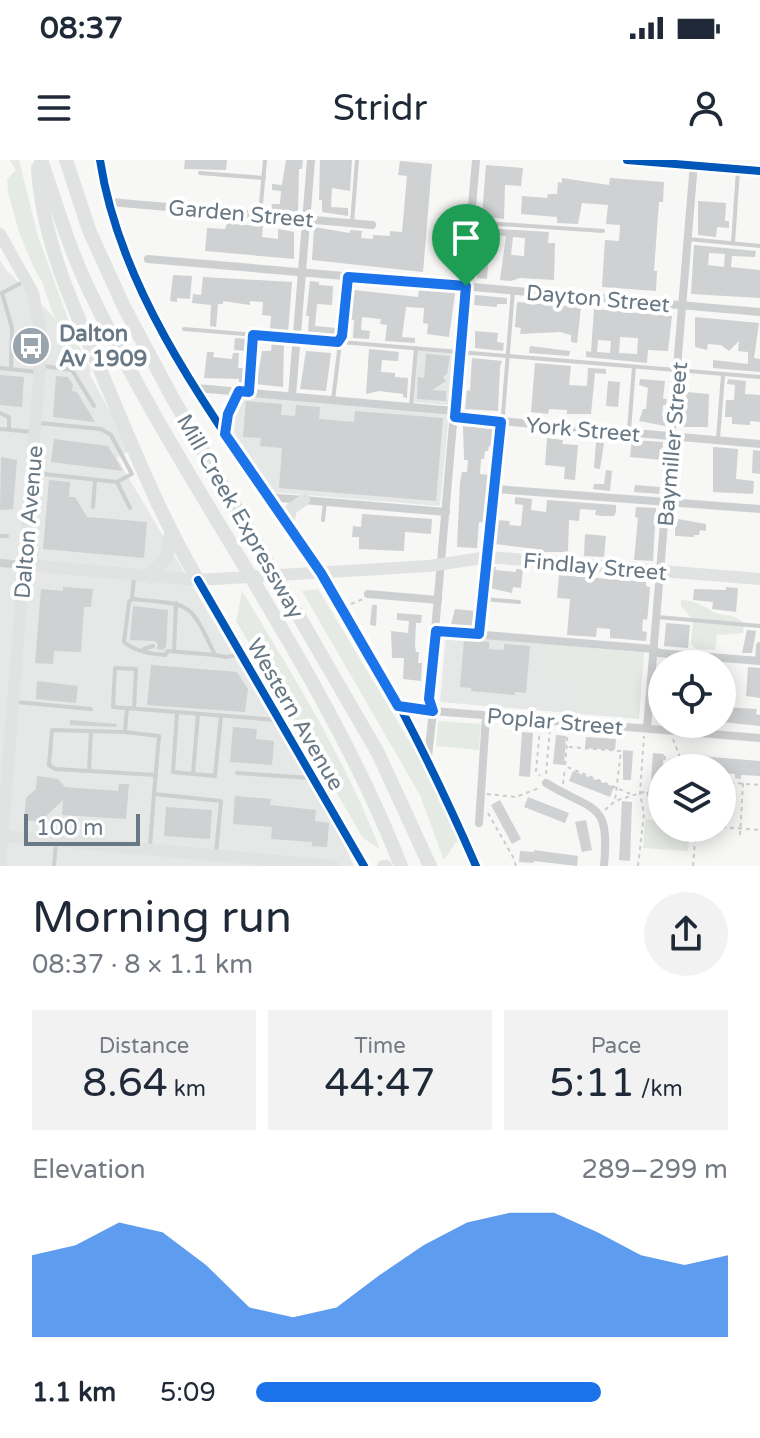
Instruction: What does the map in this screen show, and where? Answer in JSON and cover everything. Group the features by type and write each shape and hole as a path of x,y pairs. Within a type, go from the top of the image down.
{"highway":[{"path":"39,160 39,197 69,296 132,462 198,580"},
{"name":"Mill Creek Expressway","path":"39,160 73,255 110,333 339,729 401,866"},
{"name":"Mill Creek Expressway","path":"66,160 89,230 118,296 172,397 378,753 430,866"},
{"path":"150,577 166,558 171,534"}],"main road":[{"path":"100,160 110,202 141,288 196,388 343,609 427,758 476,866"},
{"path":"627,160 749,167"},
{"name":"Dalton Avenue","path":"0,234 27,280 41,325 33,472 13,702 5,745 0,866"},
{"path":"225,434 228,414 244,391"},
{"path":"288,526 291,509 304,500"},
{"name":"Findlay Street","path":"25,565 198,580 321,573 488,557 760,579"},
{"name":"Western Avenue","path":"198,580 364,866"},
{"path":"2,836 150,848 202,859 216,854 333,866"}],"street":[{"path":"292,396 311,160"},
{"path":"427,758 433,711 429,699 476,160"},
{"name":"Baymiller Street","path":"646,732 694,163"},
{"name":"Garden Street","path":"110,202 372,225"},
{"name":"Dayton Street","path":"148,259 760,312"},
{"name":"York Street","path":"196,388 411,407 501,422 760,444"},
{"path":"496,489 760,509"},
{"path":"268,497 446,512"},
{"name":"Findlay Street","path":"0,563 25,565"},
{"path":"368,594 438,600"},
{"path":"436,631 759,661 760,646"},
{"name":"Poplar Street","path":"398,706 646,732 760,738"},
{"path":"479,823 486,716"},
{"path":"546,783 599,814 606,829 604,866"}],"lane":[{"path":"260,215 265,160"},
{"path":"352,223 357,160"},
{"path":"733,243 749,167"},
{"path":"200,173 264,178"},
{"path":"471,222 603,231"},
{"path":"688,239 760,246"},
{"path":"333,400 348,277"},
{"path":"11,369 12,328 1,294 27,280"},
{"path":"479,634 496,489 513,290"},
{"path":"184,329 760,377"},
{"path":"244,391 253,335"},
{"path":"411,407 416,348"},
{"path":"629,433 634,367"},
{"path":"0,368 72,370 94,406"},
{"path":"717,441 723,374"},
{"path":"0,413 9,417 9,430"},
{"path":"0,429 101,429 111,435 132,462 132,474 117,482 33,472"},
{"path":"93,507 95,480"},
{"path":"117,482 130,508"},
{"path":"323,520 325,502"},
{"path":"0,536 7,536"},
{"path":"134,576 124,642 131,648 153,646"},
{"path":"132,599 183,605 194,613 215,655"},
{"path":"483,599 519,602"},
{"path":"144,649 152,654 165,655 169,650 176,603"},
{"path":"657,617 760,626"},
{"path":"169,650 226,657 241,654"},
{"path":"134,708 136,669 115,668 113,707 280,721"},
{"path":"13,702 91,709"},
{"path":"125,732 127,708"},
{"path":"178,712 173,772 193,774 215,776 221,716"},
{"path":"193,774 198,714"},
{"path":"150,848 154,794 156,775 159,736 55,729 51,732 49,765 52,768 156,775"},
{"path":"89,771 91,731"},
{"path":"237,773 313,778"},
{"path":"154,794 221,801 216,854"},
{"path":"54,866 56,840"}],"path":[{"path":"343,609 359,599 367,600 368,594"},
{"path":"540,727 536,771 546,783"},
{"path":"546,783 550,728"},
{"path":"563,784 568,729"},
{"path":"638,866 644,814 640,793 646,732"},
{"path":"672,738 678,754"},
{"path":"567,747 621,751 615,801"},
{"path":"565,766 633,795"},
{"path":"485,794 516,797 546,783"},
{"path":"736,783 760,785"},
{"path":"740,835 743,783"},
{"path":"599,814 615,801 647,791 648,794"},
{"path":"478,805 516,866"},
{"path":"736,828 760,830"},
{"path":"693,866 695,842"}],"shaded area":[{"path":"10,160 19,160 37,233 74,336 91,370 90,375 53,314 19,232 8,192 7,179 16,170"},
{"path":"0,260 6,270 60,323 72,342 131,450 117,458 340,836 354,866 0,866"},
{"path":"416,350 452,353 448,405 412,402"},
{"path":"239,395 449,414 440,506 271,492 227,427"},
{"path":"318,589 416,752 458,839 444,860 420,795 302,591"},
{"path":"242,591 334,749 380,849 363,838 236,621"},
{"path":"681,600 694,602 716,613 735,617 744,624 743,633 717,635 715,650 696,649 691,643 693,620 681,606"},
{"path":"446,635 644,653 639,719 440,702"},
{"path":"545,644 644,653 636,716 580,711 582,681 543,676"},
{"path":"438,721 481,724 479,750 436,746"},
{"path":"645,819 648,819 648,842 689,842 688,851 643,848"}],"building":[{"path":"185,160 227,160 226,170 184,169"},
{"path":"286,160 303,160 302,169 299,169 298,212 271,209 272,204 280,204 281,191 272,190 272,184 282,185"},
{"path":"320,160 352,160 350,191 332,188 331,207 348,208 348,216 322,212 322,200 319,200"},
{"path":"400,161 432,164 423,272 312,260 314,227 350,233 350,230 362,231 361,238 373,239 373,235 390,236 390,231 402,232 407,176 398,175"},
{"path":"486,165 523,168 521,186 505,185 504,219 482,216"},
{"path":"562,178 609,185 610,178 664,182 663,202 659,202 654,271 657,271 656,291 602,287 605,240 619,241 620,225 606,224 608,205 582,203 578,224 557,223 557,217 521,214 522,196 547,198 548,194 557,194 558,182 562,183"},
{"path":"698,201 726,203 725,221 729,221 729,228 717,227 716,237 698,235"},
{"path":"229,219 235,220 234,224 257,226 257,222 263,222 262,237 278,239 278,229 294,232 294,259 205,251 207,228 225,229"},
{"path":"482,228 549,232 548,243 555,243 554,280 500,280 506,236 481,234","holes":["513,237 525,238 524,256 511,255"]},
{"path":"694,245 756,251 755,257 732,256 731,267 760,270 760,298 691,294","holes":["709,253 725,254 724,267 708,265"]},
{"path":"479,252 489,252 487,279 477,278"},
{"path":"173,275 192,276 190,299 170,301"},
{"path":"203,277 292,282 288,333 270,331 271,316 262,315 263,302 250,301 250,305 223,301 223,304 218,304 216,327 210,326 211,305 192,303 193,294 201,295"},
{"path":"310,281 333,286 332,305 317,304 315,326 336,328 335,334 308,334 309,316 306,316"},
{"path":"352,288 418,297 419,290 455,293 449,337 427,334 428,324 423,323 424,308 406,307 402,337 415,338 415,343 385,341 387,325 380,324 381,319 362,317 361,330 370,331 369,339 353,338 354,320 348,319"},
{"path":"475,295 507,298 507,304 497,304 497,307 474,305"},
{"path":"517,302 581,307 577,343 571,342 571,335 560,332 520,334 521,328 515,327"},
{"path":"594,309 672,316 668,351 648,350 647,363 586,357 586,351 591,352","holes":["620,337 638,338 637,354 619,353","598,340 611,341 610,353 597,352"]},
{"path":"695,317 759,323 754,358 760,359 760,372 713,368 713,360 748,364 748,352 738,351 739,341 729,351 721,345 708,344 707,350 695,347"},
{"path":"475,331 498,333 497,342 504,343 503,351 475,348"},
{"path":"235,338 248,339 247,351 234,350"},
{"path":"272,341 284,342 283,387 255,384 262,351 271,351"},
{"path":"530,346 570,351 569,356 529,353"},
{"path":"369,349 399,352 398,361 382,360 381,372 408,378 407,398 403,394 379,391 366,394"},
{"path":"306,351 331,353 326,391 300,389"},
{"path":"207,352 214,352 213,357 232,359 233,353 239,353 238,368 246,368 245,383 239,382 239,379 204,378"},
{"path":"426,354 450,356 447,374 443,377 446,381 432,390 446,391 446,401 417,399 418,377 424,378"},
{"path":"472,358 502,361 498,411 465,409 467,390 470,391"},
{"path":"535,363 571,366 569,385 587,386 588,368 606,369 606,374 595,373 591,414 567,414 567,410 549,409 548,414 531,412"},
{"path":"0,375 24,377 22,407 0,405"},
{"path":"56,376 68,377 73,385 72,391 77,392 95,422 53,417"},
{"path":"640,379 665,381 663,399 667,399 662,416 666,417 665,426 639,421 643,409 646,409 648,388 639,385"},
{"path":"728,379 746,381 745,394 760,395 760,422 732,424 732,417 725,417 726,400 734,400 735,385 727,384"},
{"path":"608,381 620,382 618,407 606,406"},
{"path":"686,392 709,394 708,427 680,427"},
{"path":"246,401 282,404 281,415 295,416 296,405 320,407 319,419 354,422 355,411 443,418 436,501 279,488 282,448 260,446 261,438 243,437"},
{"path":"463,426 496,429 494,446 489,446 484,459 481,459 480,474 491,475 486,523 479,522 477,548 457,547 460,482 462,472 467,472 468,460 464,460"},
{"path":"547,438 563,440 562,444 578,445 575,480 564,479 565,467 545,465"},
{"path":"54,439 108,446 123,471 51,462"},
{"path":"632,440 663,442 662,460 630,457"},
{"path":"596,442 604,443 600,469 594,468"},
{"path":"713,447 738,449 736,479 754,481 753,494 713,492"},
{"path":"753,450 760,451 760,474 752,473"},
{"path":"1,457 17,460 13,509 0,510"},
{"path":"606,470 612,471 610,491 593,489 594,484 604,484"},
{"path":"49,480 70,482 69,497 75,497 87,517 147,522 144,558 43,549"},
{"path":"635,485 660,487 659,494 634,492"},
{"path":"515,497 532,499 531,510 546,512 547,500 616,505 616,512 614,516 603,516 595,515 596,510 580,509 579,521 569,520 568,552 537,552 537,549 494,544 496,520 521,526 523,505 515,504"},
{"path":"636,507 656,508 653,561 634,560 638,518 635,517"},
{"path":"362,514 432,519 431,534 405,532 404,551 359,549 359,537 352,537 353,526 361,527"},
{"path":"678,519 706,524 706,531 700,530 699,535 694,537 675,536 675,522"},
{"path":"585,534 606,536 604,557 584,556"},
{"path":"491,567 516,572 516,569 523,569 521,588 513,587 512,593 489,588"},
{"path":"559,575 646,582 646,586 650,587 648,613 647,620 643,619 642,631 647,632 646,641 610,638 610,629 597,628 596,637 567,635 570,599 557,598"},
{"path":"63,587 93,589 91,607 84,607 81,652 54,651 53,664 35,663 41,589 63,591"},
{"path":"726,587 738,588 736,612 712,609 713,602 693,600 694,589 726,590"},
{"path":"372,605 377,605 376,626 370,625"},
{"path":"133,606 168,610 166,647 163,650 157,649 155,641 130,640"},
{"path":"455,609 476,611 475,626 451,625"},
{"path":"397,613 422,615 421,623 416,623 415,645 416,652 419,652 418,663 422,663 421,681 403,679 404,658 392,658 391,631 408,633 409,621 397,620"},
{"path":"666,623 690,625 688,648 664,646"},
{"path":"747,630 756,631 752,653 742,653"},
{"path":"464,640 489,642 489,649 504,650 504,644 530,646 526,693 471,691 471,688 460,687"},
{"path":"151,665 237,672 248,689 245,712 147,705"},
{"path":"748,667 760,668 760,698 746,696"},
{"path":"37,681 78,686 76,703 36,699"},
{"path":"736,708 757,709 760,726 736,723"},
{"path":"70,720 117,724 116,727 70,725"},
{"path":"233,727 257,729 256,739 274,741 272,765 230,762"},
{"path":"522,732 533,733 530,777 519,776"},
{"path":"556,735 566,736 564,765 553,764"},
{"path":"586,737 616,739 615,750 585,748"},
{"path":"623,750 633,751 631,780 623,780"},
{"path":"736,759 760,761 760,776 741,775 741,779 736,778"},
{"path":"573,771 614,787 610,797 569,781"},
{"path":"37,776 58,779 65,787 118,791 119,784 129,784 126,819 62,815 63,800 40,822 24,820 26,798 36,789"},
{"path":"235,796 271,799 270,805 316,810 315,821 329,823 327,847 312,846 312,842 271,839 272,827 233,824"},
{"path":"528,797 569,813 565,823 524,807"},
{"path":"500,800 521,839 512,844 491,805"},
{"path":"622,801 632,802 630,861 619,860"},
{"path":"166,807 212,810 210,839 164,836"},
{"path":"586,820 592,850 582,852 575,822"},
{"path":"520,851 578,856 577,866 519,862"}],"cycle path":[{"path":"100,160 113,216 133,271 158,325 188,377 365,643 424,753 476,866"},
{"path":"627,160 760,171"},
{"path":"198,580 364,866"}],"place":[{"name":"Dalton Av 1909","path":"31,346"}],"route":[{"path":"348,277 466,286 455,417 501,422 479,634 436,631 429,699 433,711 398,706 321,573 225,434 231,404 239,391 249,392 253,335 338,342 342,336 348,277"}]}
